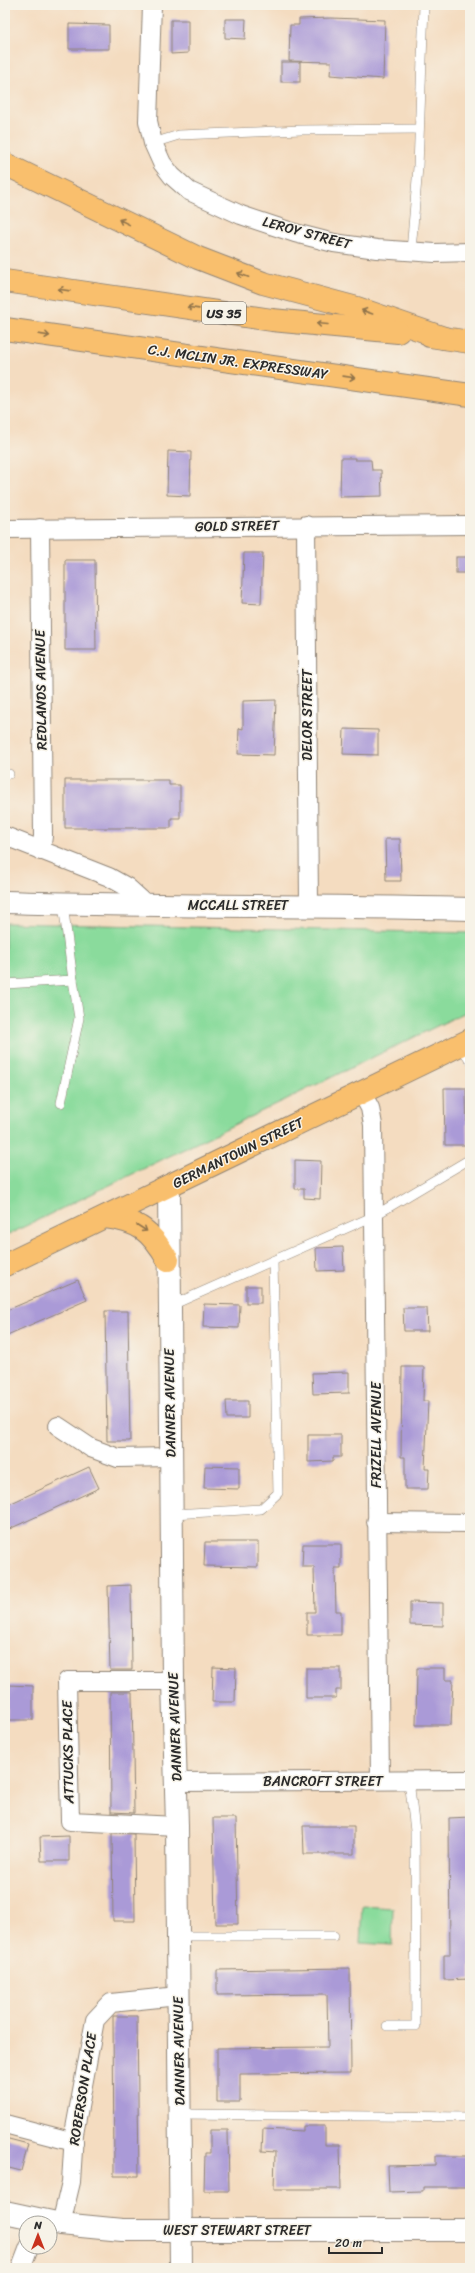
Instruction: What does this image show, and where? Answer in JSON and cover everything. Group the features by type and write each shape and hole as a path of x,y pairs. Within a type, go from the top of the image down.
{"main road":[{"path":"5,164 198,258 263,283 356,308 444,338"},
{"name":"US 35","path":"5,281 272,320 374,329 470,342"},
{"name":"C.J. MCLIN JR. EXPRESSWAY","path":"5,329 470,395"},
{"name":"GERMANTOWN STREET","path":"5,1265 362,1092 467,1048"},
{"path":"105,1217 125,1219 140,1226 158,1242 168,1260"}],"street":[{"name":"LEROY STREET","path":"152,5 148,121 153,143 162,163 172,176 189,191 241,214 295,233 334,243 411,251 470,252"},
{"name":"GOLD STREET","path":"5,529 470,525"},
{"name":"DELOR STREET","path":"306,526 309,905"},
{"name":"REDLANDS AVENUE","path":"40,528 43,836 41,851"},
{"path":"5,836 109,877 127,888 147,905"},
{"name":"MCCALL STREET","path":"5,902 147,905 309,905 470,909"},
{"name":"FRIZELL AVENUE","path":"362,1092 370,1108 373,1125 376,1522 380,1780"},
{"name":"DANNER AVENUE","path":"169,1186 168,1260 172,1514 172,1681 177,1782 181,2268"},
{"path":"58,1426 91,1448 118,1458 170,1457"},
{"path":"376,1522 470,1523"},
{"name":"ATTUCKS PLACE","path":"172,1681 67,1681 70,1821 177,1826"},
{"name":"BANCROFT STREET","path":"177,1782 470,1780"},
{"name":"ROBERSON PLACE","path":"51,2215 71,2182 74,2142 95,2020 111,2003 178,1996"},
{"path":"5,2124 74,2142"},
{"name":"WEST STEWART STREET","path":"5,2212 18,2215"},
{"name":"WEST STEWART STREET","path":"58,2223 122,2230 470,2230"},
{"path":"21,2268 27,2255"}],"lane":[{"path":"411,251 419,129 424,5"},
{"path":"153,143 187,135 301,130 419,129"},
{"path":"61,1103 79,1018 63,904"},
{"path":"5,984 73,980"},
{"path":"169,1307 374,1216 470,1159"},
{"path":"172,1514 261,1509 278,1493 273,1261"},
{"path":"387,2026 416,2026 415,1831 409,1780"},
{"path":"178,1936 334,1936"},
{"path":"180,2114 470,2118"}],"green space":[{"path":"5,923 470,933 470,1010 5,1236"},
{"path":"362,1906 393,1908 392,1945 360,1943"}],"building":[{"path":"331,18 385,20 383,79 330,75 331,62 289,61 290,25 299,25 299,19"},
{"path":"225,19 246,19 245,39 225,38"},
{"path":"171,20 188,20 188,53 171,54"},
{"path":"69,24 109,25 109,49 69,49"},
{"path":"281,62 300,62 300,82 281,82"},
{"path":"168,451 191,452 190,496 167,495"},
{"path":"341,458 371,460 372,470 381,470 382,496 340,497"},
{"path":"244,553 263,553 261,604 242,603"},
{"path":"456,557 470,557 470,573 456,573"},
{"path":"65,560 95,560 96,650 65,650"},
{"path":"276,700 274,755 238,754 239,728 243,729 243,701"},
{"path":"344,729 378,730 378,755 343,754"},
{"path":"65,780 169,780 169,785 180,785 180,818 171,818 171,828 65,828"},
{"path":"385,839 400,839 401,881 386,881"},
{"path":"444,1088 466,1088 467,1145 445,1145"},
{"path":"295,1160 321,1161 320,1199 304,1198 304,1189 295,1189"},
{"path":"343,1247 344,1270 317,1271 316,1248"},
{"path":"78,1280 87,1300 5,1336 5,1311"},
{"path":"246,1286 261,1286 261,1303 246,1303"},
{"path":"204,1304 240,1305 239,1328 203,1327"},
{"path":"403,1308 427,1308 428,1331 404,1331"},
{"path":"105,1311 128,1311 130,1441 107,1441"},
{"path":"402,1367 424,1367 423,1401 428,1401 425,1469 429,1469 428,1489 405,1489 405,1457 401,1457"},
{"path":"349,1372 349,1393 313,1394 312,1373"},
{"path":"226,1401 248,1401 248,1418 227,1418"},
{"path":"308,1435 341,1435 341,1457 333,1457 333,1461 308,1462"},
{"path":"205,1466 239,1467 239,1489 204,1488"},
{"path":"89,1467 99,1488 5,1531 5,1506"},
{"path":"205,1542 258,1542 258,1567 204,1566"},
{"path":"303,1544 341,1544 341,1568 335,1568 336,1611 341,1611 341,1635 307,1635 307,1612 315,1612 314,1567 302,1567"},
{"path":"131,1585 132,1670 110,1670 108,1586"},
{"path":"410,1602 443,1603 443,1626 410,1625"},
{"path":"213,1667 236,1668 235,1702 212,1702"},
{"path":"306,1668 341,1668 341,1690 336,1690 336,1698 306,1698"},
{"path":"417,1668 445,1668 445,1680 453,1680 451,1725 416,1725"},
{"path":"8,1685 33,1686 33,1720 7,1720"},
{"path":"110,1692 132,1692 134,1813 111,1812"},
{"path":"470,1817 470,1979 444,1980 444,1955 450,1955 449,1818"},
{"path":"213,1818 236,1818 238,1924 215,1924"},
{"path":"303,1826 354,1826 354,1854 304,1854"},
{"path":"112,1833 134,1834 135,1921 113,1921"},
{"path":"69,1836 69,1861 41,1861 40,1837"},
{"path":"350,1968 351,2073 240,2074 240,2102 217,2102 217,2048 328,2047 327,1994 217,1995 217,1970"},
{"path":"113,2016 137,2016 139,2176 114,2176"},
{"path":"303,2126 325,2126 325,2145 340,2145 341,2189 274,2189 275,2152 262,2151 263,2129 303,2131"},
{"path":"210,2130 228,2130 229,2191 204,2191 205,2153 210,2153"},
{"path":"5,2138 28,2144 21,2171 5,2167"},
{"path":"435,2156 470,2156 470,2187 423,2187 423,2191 389,2192 388,2166 435,2165"}]}
